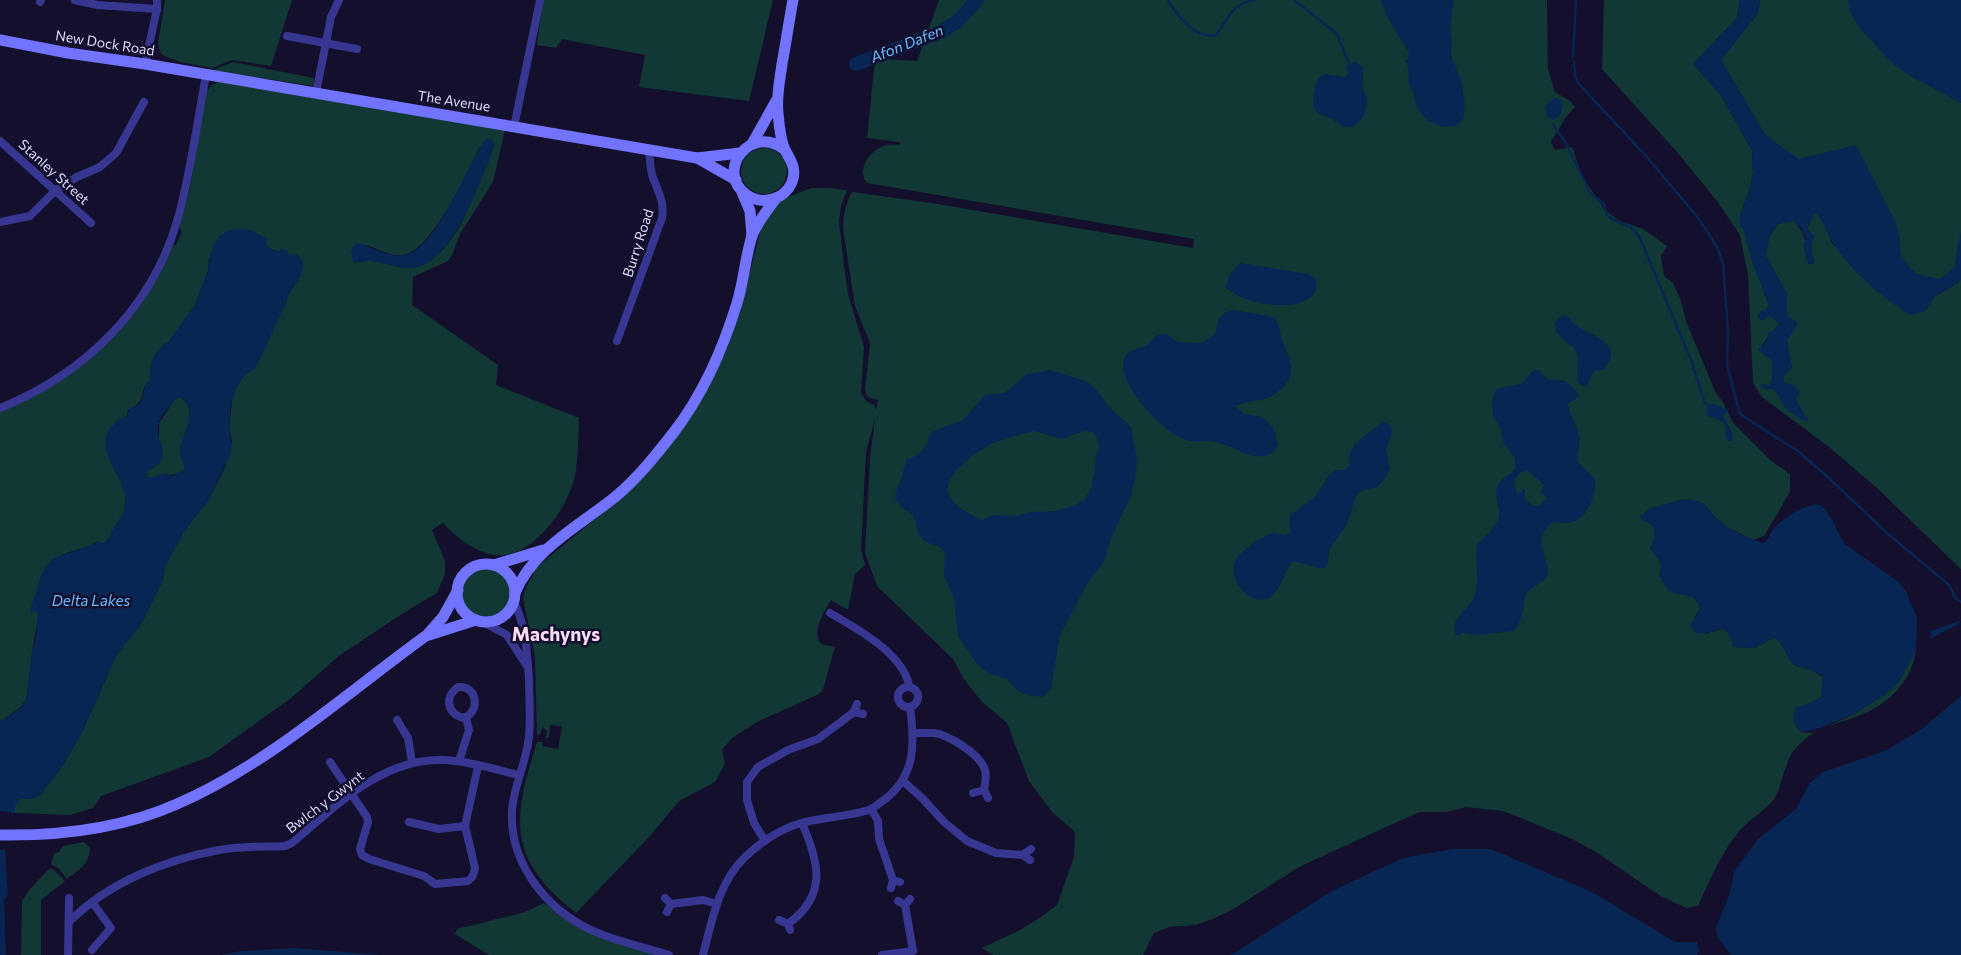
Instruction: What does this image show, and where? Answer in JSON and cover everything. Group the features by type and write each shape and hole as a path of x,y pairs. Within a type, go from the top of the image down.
{"main road":[{"path":"752,236 776,198 789,186 793,176 792,162 785,150 779,125 776,101 793,0"},
{"name":"New Dock Road","path":"0,40 206,75"},
{"name":"The Avenue","path":"206,75 697,158 740,153"},
{"path":"427,635 480,621 490,622 504,616 527,571 545,550 617,495 647,465 680,423 705,382 724,342 738,301 752,236 750,211 736,180 735,166 740,153 752,144 776,101"},
{"path":"752,144 766,141 773,142 785,150"},
{"name":"The Avenue","path":"697,158 736,180"},
{"path":"742,191 760,200 776,198"},
{"path":"480,621 465,612 460,606 459,583 469,570 481,565 494,565 545,550"},
{"path":"494,565 510,576 514,597"},
{"path":"0,835 72,833 101,827 150,814 204,792 279,744 427,635 443,616 458,590"}],"street":[{"path":"75,0 88,3 124,4 157,9"},
{"path":"145,64 157,9 157,0"},
{"path":"316,93 331,17 340,0"},
{"path":"514,127 540,0"},
{"path":"287,36 357,49"},
{"path":"0,408 38,391 71,370 112,334 140,299 167,250 178,218 187,180 206,75"},
{"path":"0,222 30,216 56,190 77,177 100,167 116,153 144,102"},
{"name":"Stanley Street","path":"0,141 91,223"},
{"name":"Burry Road","path":"617,341 664,208 652,173 649,150"},
{"path":"514,597 527,646 528,668 530,737 519,775 512,811 514,836 523,864 534,883 546,898 558,909 583,926 669,955"},
{"path":"830,613 868,636 888,652 903,668 908,678 909,686"},
{"path":"480,621 507,635 528,668"},
{"path":"909,686 915,689 919,698 916,704 910,707 902,704 898,696 903,688 909,686"},
{"path":"703,955 717,904 726,880 743,859 764,841 782,830 802,823 871,809 889,796 903,781 912,758 914,733 910,707"},
{"path":"764,841 754,823 747,800 747,782 758,767 788,750 818,739 858,710"},
{"path":"459,761 469,730 466,717"},
{"path":"397,720 408,738 412,762"},
{"path":"914,733 936,734 957,742 975,756 985,768 986,780 984,790 988,798"},
{"name":"Bwlch y Gwynt","path":"68,922 92,902 136,876 192,856 221,849 285,846 292,843 352,794 393,769 412,762 431,760 459,761 519,775"},
{"path":"330,762 367,817 368,822 360,849 362,855 369,859 424,876 435,884 468,881 473,876 475,868 474,859 465,826 478,766"},
{"path":"903,781 966,842 996,853 1023,855 1030,860"},
{"path":"974,793 984,790"},
{"path":"871,809 878,821 879,839 897,881 891,888"},
{"path":"409,822 439,829 465,826"},
{"path":"779,920 789,927 810,899 816,886 818,868 812,846 802,823"},
{"path":"1023,855 1031,849"},
{"path":"68,955 69,898"},
{"path":"668,905 703,900 717,904"},
{"path":"882,955 913,951 904,901"},
{"path":"92,902 111,928 92,950"}],"green space":[{"path":"165,0 292,0 271,66 232,60 212,68 180,62 161,53 158,44"},
{"path":"543,0 773,0 749,101 639,87 645,55 562,39 556,48 537,45"},
{"path":"939,0 1547,0 1548,69 1555,92 1570,101 1575,107 1566,117 1551,142 1555,150 1572,147 1582,176 1605,210 1620,221 1643,229 1667,246 1661,256 1664,276 1673,283 1680,298 1686,321 1715,391 1733,423 1770,460 1790,474 1790,492 1764,536 1753,540 1729,528 1710,511 1684,499 1649,509 1641,519 1655,528 1654,538 1661,565 1660,577 1697,601 1700,609 1694,618 1705,634 1722,629 1728,632 1734,647 1754,648 1773,638 1778,639 1796,666 1810,669 1823,677 1821,698 1803,706 1800,732 1814,733 1801,742 1794,750 1785,768 1774,799 1743,827 1729,845 1717,865 1698,906 1687,908 1662,897 1596,852 1572,839 1503,811 1466,807 1446,812 1419,812 1299,867 1235,908 1213,919 1195,925 1169,927 1154,933 1143,955 993,955 982,948 1020,930 1057,905 1074,857 1075,832 1052,812 1029,781 1007,723 981,701 964,679 953,659 877,586 865,553 870,458 875,419 866,452 861,550 865,565 855,574 848,610 831,600 818,627 818,639 821,644 835,647 823,689 819,694 757,722 732,738 722,750 725,764 715,782 679,801 650,836 576,913 553,893 537,874 527,856 521,836 520,816 523,794 537,742 543,742 542,746 558,749 562,726 550,725 549,738 546,738 547,731 543,727 539,736 537,735 535,657 523,598 526,587 534,573 532,571 615,503 709,386 727,349 740,311 761,228 771,210 783,199 811,188 847,190 841,206 839,221 842,249 848,294 864,347 861,393 866,401 874,405 876,410 878,400 868,397 865,390 870,343 855,306 843,228 845,209 852,192 938,204 1193,248 1194,239 867,183 863,171 864,165 871,154 882,147 900,145 899,142 867,138 875,59 917,61"},
{"path":"1604,0 1740,0 1737,18 1693,64 1720,94 1752,150 1753,173 1749,192 1740,214 1751,258 1769,305 1766,310 1779,324 1761,346 1772,361 1772,380 1770,385 1763,388 1773,389 1781,396 1785,407 1808,422 1784,383 1784,375 1792,368 1787,341 1787,294 1766,256 1769,237 1778,224 1793,221 1798,226 1805,240 1808,264 1814,263 1811,247 1814,236 1807,228 1815,212 1820,216 1833,245 1925,311 1934,297 1959,282 1924,277 1909,269 1901,255 1899,235 1765,135 1721,60 1758,13 1760,0 1961,0 1961,569 1878,489 1829,447 1762,397 1753,383 1748,276 1740,235 1716,200 1677,152 1602,69"},
{"path":"233,62 314,78 313,86 213,70"},
{"path":"218,82 505,130 493,182 460,234 448,261 413,277 412,305 498,365 496,385 579,418 575,476 569,494 548,528 528,546 516,552 505,555 487,554 463,541 443,523 432,530 445,561 445,574 437,593 340,655 291,698 209,757 101,796 93,808 70,815 15,813 15,803 18,799 29,799 39,796 62,767 82,732 116,656 142,622 163,580 165,567 184,531 208,501 226,465 232,441 229,428 233,393 301,275 292,256 270,249 266,243 209,258 208,271 195,305 170,340 155,355 151,365 150,380 144,388 141,399 128,410 127,416 106,446 124,488 125,506 123,516 115,526 109,539 103,544 98,541 64,554 49,564 44,571 36,594 35,611 38,613 38,618 27,696 22,706 0,722 0,411 40,393 76,370 105,345 142,302 158,276 173,245 176,245 182,231 179,228 190,187 206,92 212,85","holes":["480,146 468,209 458,230 435,258 426,264 411,268 374,261 353,262 366,245 394,255 403,255 414,251 425,241 448,209"]},
{"path":"760,148 768,148 777,152 783,158 787,171 783,184 777,190 768,194 760,194 751,190 745,184 741,175 741,167 745,158 751,152"},
{"path":"179,397 186,403 190,412 184,470 171,475 148,478 146,475 148,471 159,464 159,423 175,399"},
{"path":"486,569 495,571 506,580 511,594 509,603 500,614 486,619 477,617 466,608 461,594 463,585 472,574"},
{"path":"1916,650 1914,661 1905,680 1883,703 1863,714 1828,726 1854,714 1884,695 1898,683"},
{"path":"84,842 90,848 88,858 83,866 67,879 59,869 51,864 54,854 59,852 63,846"},
{"path":"52,868 65,881 41,900 41,955 21,955 22,901 30,889"},
{"path":"544,903 579,928 660,955 489,955 455,934 457,929 525,912"}],"water":[{"path":"1381,0 1454,0 1450,28 1451,51 1452,59 1462,82 1465,107 1463,119 1455,126 1443,127 1428,121 1417,108 1414,95 1408,83 1409,74 1404,60 1407,60 1409,53 1386,15"},
{"path":"1740,0 1760,0 1758,13 1721,60 1765,135 1799,159 1856,145 1895,221 1899,235 1901,256 1918,275 1940,279 1954,268 1961,231 1961,280 1934,297 1925,311 1910,315 1860,276 1832,242 1821,220 1815,213 1807,228 1814,236 1811,247 1814,263 1808,264 1803,244 1806,239 1801,228 1793,221 1778,224 1769,237 1766,256 1787,294 1787,315 1798,323 1787,341 1792,368 1784,375 1784,383 1792,384 1800,392 1796,400 1809,422 1786,409 1773,389 1760,386 1762,384 1770,385 1772,380 1772,361 1758,350 1767,340 1768,332 1774,330 1779,324 1770,316 1764,320 1759,319 1758,314 1766,310 1769,305 1751,258 1743,229 1740,226 1740,214 1749,192 1753,173 1752,150 1720,94 1693,64 1737,18"},
{"path":"1848,0 1961,0 1961,103 1909,75 1888,60 1856,23"},
{"path":"1355,62 1362,66 1363,90 1367,98 1367,104 1361,120 1357,124 1348,127 1342,126 1315,110 1313,103 1314,93 1319,77 1324,74 1346,77 1348,73 1346,66"},
{"path":"1554,98 1558,98 1563,105 1560,116 1553,120 1547,116 1545,106"},
{"path":"487,138 492,140 494,144 492,154 463,219 442,250 430,261 411,268 374,261 353,262 351,251 356,243 392,255 404,255 416,250 440,222"},
{"name":"Delta Lakes","path":"232,229 251,230 267,239 266,243 270,249 278,252 282,248 288,251 287,254 289,255 296,254 303,265 302,272 288,297 255,369 242,379 234,393 229,426 232,450 208,501 184,531 165,567 163,580 142,622 116,656 82,732 62,767 39,796 19,799 19,803 15,804 15,813 0,811 0,722 22,707 27,696 38,613 35,611 31,613 30,610 39,583 45,569 54,559 98,541 103,544 110,537 122,515 126,500 124,491 107,453 106,435 115,423 127,416 130,408 136,406 142,400 145,388 150,380 151,365 155,355 170,340 195,305 208,271 211,251 219,236","holes":["179,397 186,402 190,414 180,451 184,470 170,477 167,473 148,478 147,473 159,463 163,454 158,435 160,419 175,399"]},
{"path":"1240,263 1308,274 1316,282 1316,290 1307,300 1294,304 1272,305 1250,300 1226,288 1230,274"},
{"path":"1234,310 1274,317 1278,323 1290,362 1291,374 1279,391 1267,398 1235,406 1245,414 1262,417 1273,427 1278,445 1265,456 1249,455 1216,442 1192,441 1179,437 1161,424 1141,403 1126,379 1123,369 1124,359 1128,353 1146,345 1157,335 1166,334 1178,342 1202,343 1216,333 1220,317"},
{"path":"1563,315 1604,341 1609,347 1611,353 1610,361 1603,370 1594,372 1587,386 1582,386 1577,381 1578,359 1575,349 1556,333 1555,322"},
{"path":"1050,370 1086,381 1094,387 1109,407 1131,427 1137,459 1135,480 1130,498 1111,538 1104,562 1088,582 1060,635 1051,688 1043,697 1027,695 1018,691 1007,679 988,673 978,665 958,636 954,599 944,576 945,553 940,547 924,541 919,535 913,515 901,507 895,499 906,460 923,450 931,432 963,420 985,395 1005,393 1027,374","holes":["1034,431 1061,439 1085,431 1092,432 1097,437 1099,448 1096,454 1091,488 1084,500 1076,505 1055,511 1030,512 1017,516 994,515 981,520 962,509 950,498 948,486 951,478 964,463 989,445"]},
{"path":"1534,370 1539,370 1547,379 1566,381 1578,394 1577,398 1568,404 1579,436 1577,461 1595,479 1594,492 1587,511 1578,520 1570,523 1552,523 1546,529 1543,535 1542,547 1548,574 1545,579 1526,593 1521,617 1514,631 1474,635 1463,633 1456,635 1454,630 1456,621 1472,601 1477,587 1477,545 1493,529 1498,521 1497,487 1515,469 1515,458 1503,443 1501,429 1493,416 1492,403 1495,391 1499,388 1521,384","holes":["1528,471 1544,485 1541,492 1547,498 1538,506 1532,505 1525,499 1525,489 1518,494 1514,485 1515,479 1521,472"]},
{"path":"1705,403 1717,405 1729,411 1724,416 1732,431 1732,441 1727,441 1724,423 1706,415 1707,406"},
{"path":"1382,422 1389,424 1393,432 1386,449 1390,468 1386,477 1377,487 1357,494 1347,524 1330,549 1327,565 1324,568 1320,568 1292,562 1279,588 1271,597 1260,600 1252,598 1240,588 1236,581 1234,566 1238,556 1265,536 1275,533 1288,534 1290,532 1290,515 1315,497 1329,475 1336,470 1344,470 1348,467 1350,462 1349,455 1354,445"},
{"path":"1685,499 1703,504 1725,525 1746,537 1763,543 1775,527 1790,515 1809,506 1821,505 1830,516 1846,545 1899,582 1906,592 1917,617 1916,650 1898,683 1884,695 1854,714 1814,730 1800,732 1794,720 1796,707 1821,698 1823,676 1810,669 1796,666 1778,639 1773,638 1753,648 1734,647 1728,632 1722,629 1700,634 1696,633 1691,625 1700,609 1696,600 1670,591 1661,580 1661,562 1650,549 1655,534 1654,528 1640,517 1649,509"},
{"path":"1961,619 1959,624 1930,639 1931,631"},
{"path":"1961,696 1961,955 1731,955 1717,936 1716,928 1730,893 1734,872 1758,839 1796,809 1810,783 1823,772 1887,750 1923,728"},
{"path":"5,849 8,895 4,899 6,955 0,955 0,850"},
{"path":"1453,849 1491,849 1592,892 1675,942 1697,942 1699,952 1697,955 1231,955 1332,891 1403,858"},
{"path":"296,948 379,955 221,955 241,951"}],"waterway":[{"name":"Afon Dafen","path":"856,64 941,32 958,21 977,0"},
{"path":"1168,0 1188,25 1201,34 1209,36 1216,35 1235,8 1254,0"},
{"path":"1294,0 1337,34 1349,64"},
{"path":"1573,56 1576,0"},
{"path":"1574,62 1575,77 1579,84 1646,156 1699,219 1717,247 1723,264 1728,332 1727,365 1740,414 1799,452 1888,534 1949,585 1956,599 1961,602"},
{"path":"1553,125 1564,140 1591,194 1604,204 1607,215 1631,227 1640,238 1691,360 1705,403"}],"district":[{"name":"Machynys","path":"556,634"}]}
